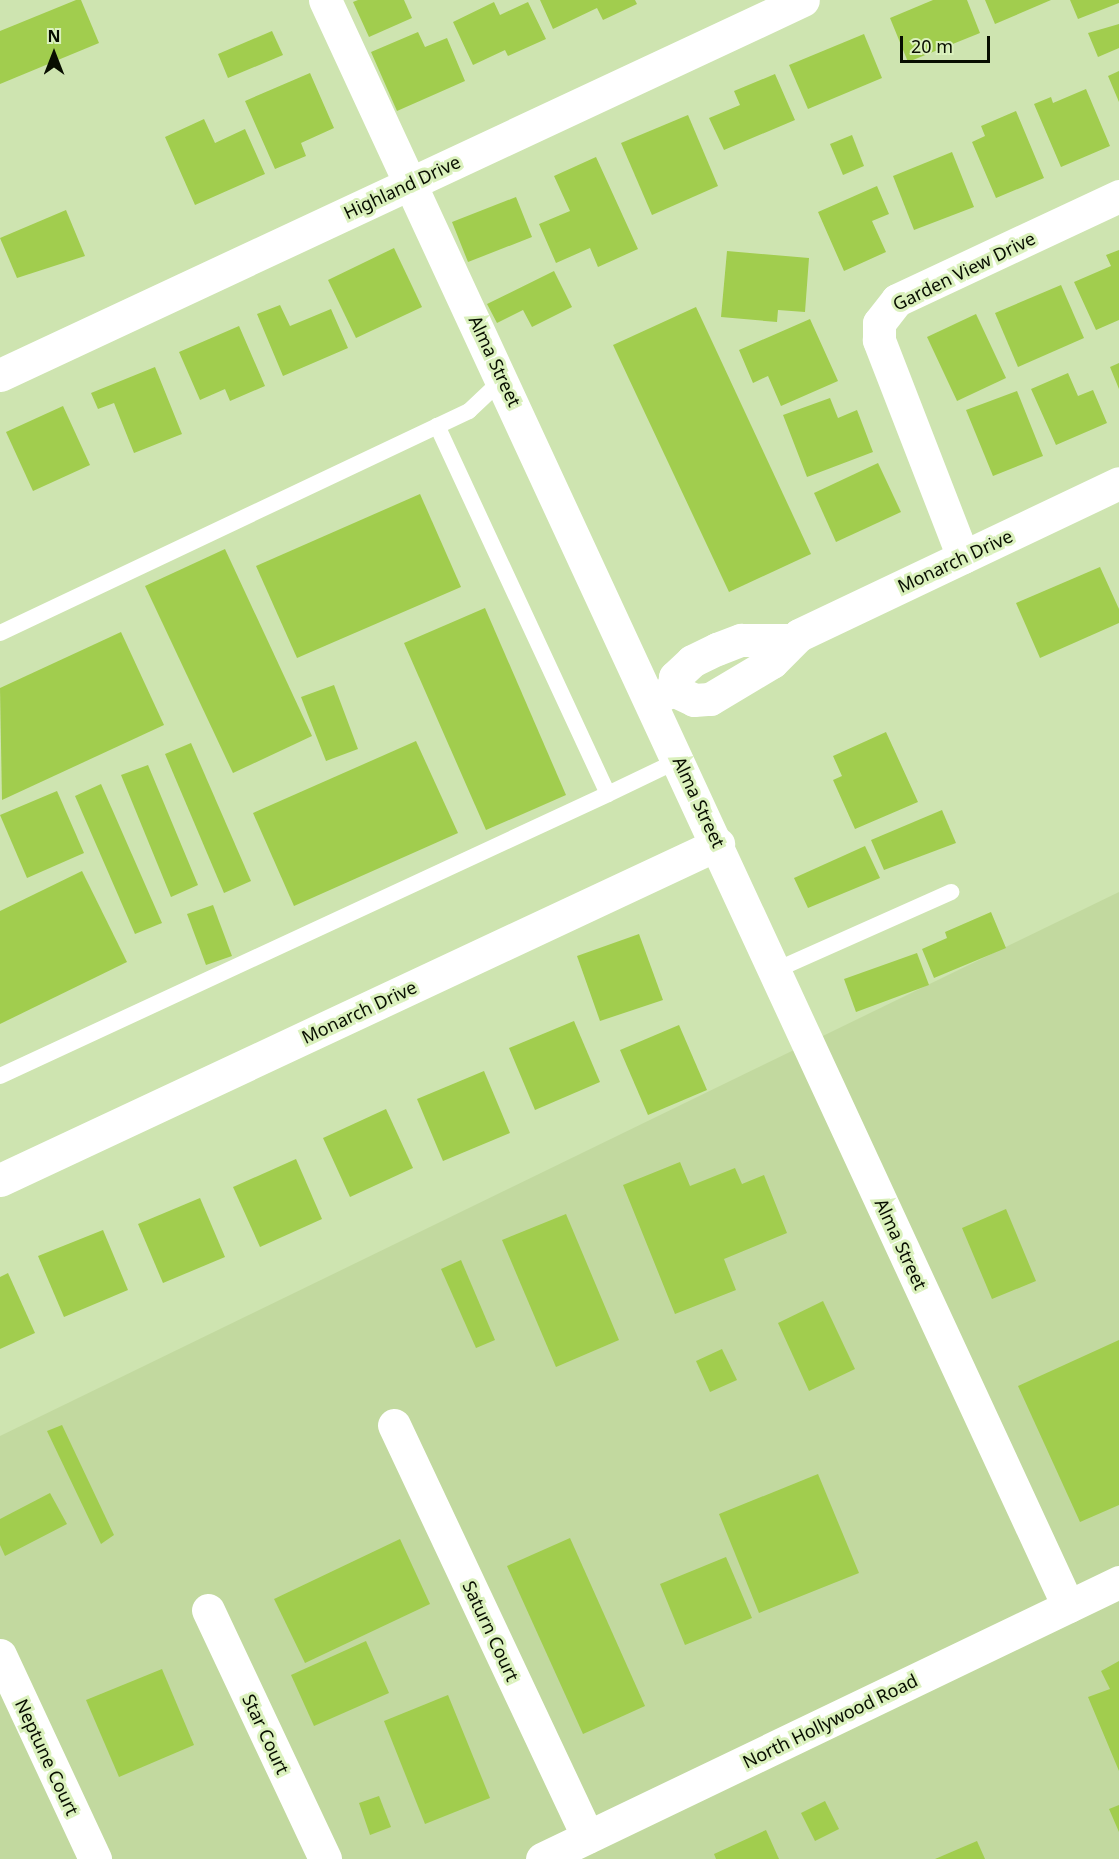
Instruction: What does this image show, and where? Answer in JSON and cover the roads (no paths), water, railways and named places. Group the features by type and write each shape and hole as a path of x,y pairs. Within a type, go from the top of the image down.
{"street":[{"name":"Alma Street","path":"325,0 503,379 662,695 680,760 1068,1606"},
{"name":"Highland Drive","path":"0,375 803,0"},
{"name":"Garden View Drive","path":"963,557 879,340 879,323 897,300 1119,196"},
{"name":"Monarch Drive","path":"662,695 694,700 710,699 772,662 791,640 1119,483"},
{"name":"Monarch Drive","path":"0,1180 718,844"},
{"name":"Saturn Court","path":"394,1425 588,1837"},
{"name":"North Hollywood Road","path":"542,1859 1119,1582"},
{"name":"Star Court","path":"208,1610 325,1859"},
{"name":"Neptune Court","path":"0,1655 95,1859"}],"lane":[{"path":"0,633 469,411 503,379"},
{"path":"437,426 608,794"},
{"path":"0,1076 680,760"},
{"path":"776,970 951,892"}]}
